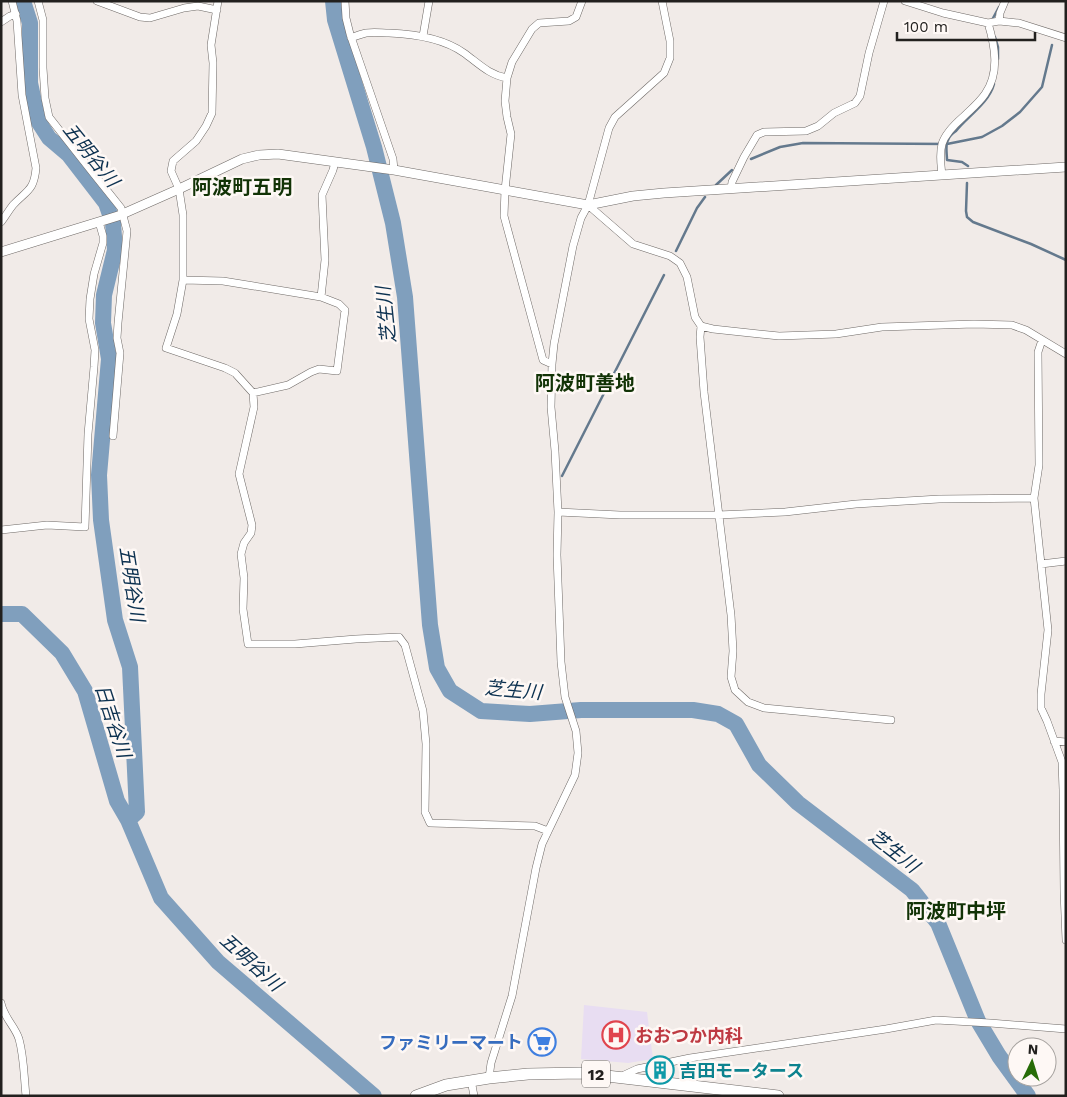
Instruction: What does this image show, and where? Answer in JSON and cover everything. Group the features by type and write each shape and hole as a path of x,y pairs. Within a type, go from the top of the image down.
{"main road":[{"name":"12","path":"416,1096 446,1085 471,1080 528,1074 581,1073 778,1096"}],"street":[{"path":"1,222 12,206 28,192 35,179 36,168 22,95 16,14 12,1"},
{"path":"38,1 43,20 45,98 50,117 121,208 120,215 127,231 118,323 117,338 120,353 113,436"},
{"path":"97,1 140,17 150,18 198,6 217,10"},
{"path":"218,1 211,45 213,63 212,113 196,140 173,161 171,171 179,189 184,215 183,280 177,314 166,348 225,368 234,373 253,393 254,407 239,474 252,525 252,533 244,543 241,554 244,578 243,609 248,644 295,644 399,637 405,645 423,711 426,744 425,812 430,824 535,826 548,831"},
{"path":"345,1 346,18 351,38 393,159 391,170"},
{"path":"423,36 429,1"},
{"path":"552,364 543,360 504,216 511,134 505,101 507,78 512,62 532,29 539,23 569,21 576,17 582,1"},
{"path":"489,1078 491,1063 512,996 542,844 575,775 578,753 576,731 565,697 562,662 557,555 558,512 551,407 552,364 557,326 573,246 581,218 588,205 609,128 615,117 664,73 670,58 670,41 662,1"},
{"path":"731,189 732,182 744,157 757,135 764,132 806,131 818,126 834,113 854,103 860,96 869,52 884,1"},
{"path":"905,1 943,13 993,22 1019,22 1066,38"},
{"path":"942,176 940,155 942,144 956,123 984,96 990,83 996,59 993,22 1000,13 1005,1"},
{"path":"1,22 16,14"},
{"path":"351,38 378,32 423,36 454,47 484,69 507,78"},
{"path":"1,252 120,215 242,159 259,155 278,154 391,170 588,205 633,196 1066,167"},
{"path":"320,297 325,260 322,195 335,162"},
{"path":"588,205 633,244 670,256 680,263 687,277 695,318 701,326 779,336 836,334 882,327 974,324 1012,325 1026,330 1066,354"},
{"path":"1,530 47,525 84,527 88,434 95,350 89,319 90,300 94,274 103,244 102,221"},
{"path":"183,280 223,281 320,297 340,304 345,310 337,372 319,370 311,372 288,385 253,393"},
{"path":"701,326 704,392 731,615 733,651 731,677 735,690 748,702 764,708 891,720"},
{"path":"1042,340 1038,352 1039,465 1034,498 1048,630 1041,708 1062,762 1066,940"},
{"path":"558,512 620,515 718,515 785,512 856,504 930,500 1034,498"},
{"path":"1041,564 1066,561"},
{"path":"1054,741 1066,742"},
{"path":"1,1003 3,1012 18,1037 22,1054 26,1096"},
{"path":"620,1077 637,1069 690,1058 936,1020 1066,1029"},
{"path":"471,1080 474,1096"}],"shaded area":[{"name":"おおつか内科","path":"584,1005 647,1012 653,1059 628,1063 581,1059"}],"waterway":[{"name":"五明谷川","path":"23,1 30,23 30,83 38,121 49,138 69,155 106,203 113,223 115,250 104,295 103,323 109,359 99,475 101,520 115,620 130,667 137,812 128,820"},
{"name":"芝生川","path":"333,1 335,20 374,147 393,223 405,297 430,625 437,668 450,691 481,711 530,714 581,710 693,710 718,714 736,724 759,765 798,803 912,890 938,923 978,1021 999,1056 1028,1096"},
{"path":"992,20 999,7"},
{"path":"995,37 998,47 998,59"},
{"path":"751,159 780,147 803,143 947,144 982,137 1002,126 1020,112 1042,87 1052,45"},
{"path":"968,166 962,162 947,160 947,142 951,135 988,97 994,84"},
{"path":"716,185 732,170"},
{"path":"967,183 966,211 967,217 973,222 1031,244 1066,260"},
{"path":"676,251 697,208 705,197"},
{"path":"562,476 664,275"},
{"name":"五明谷川","path":"1,614 22,614 62,653 85,691 117,801 128,820 161,898 218,962 374,1096"}],"place":[{"name":"おおつか内科","path":"616,1035"},
{"name":"ファミリーマート","path":"542,1042"},
{"name":"吉田モータース","path":"660,1070"}],"district":[{"name":"阿波町五明","path":"242,187"},
{"name":"阿波町善地","path":"585,383"},
{"name":"阿波町中坪","path":"956,911"}],"water label":[{"name":"日吉谷川","path":"113,721"}]}
